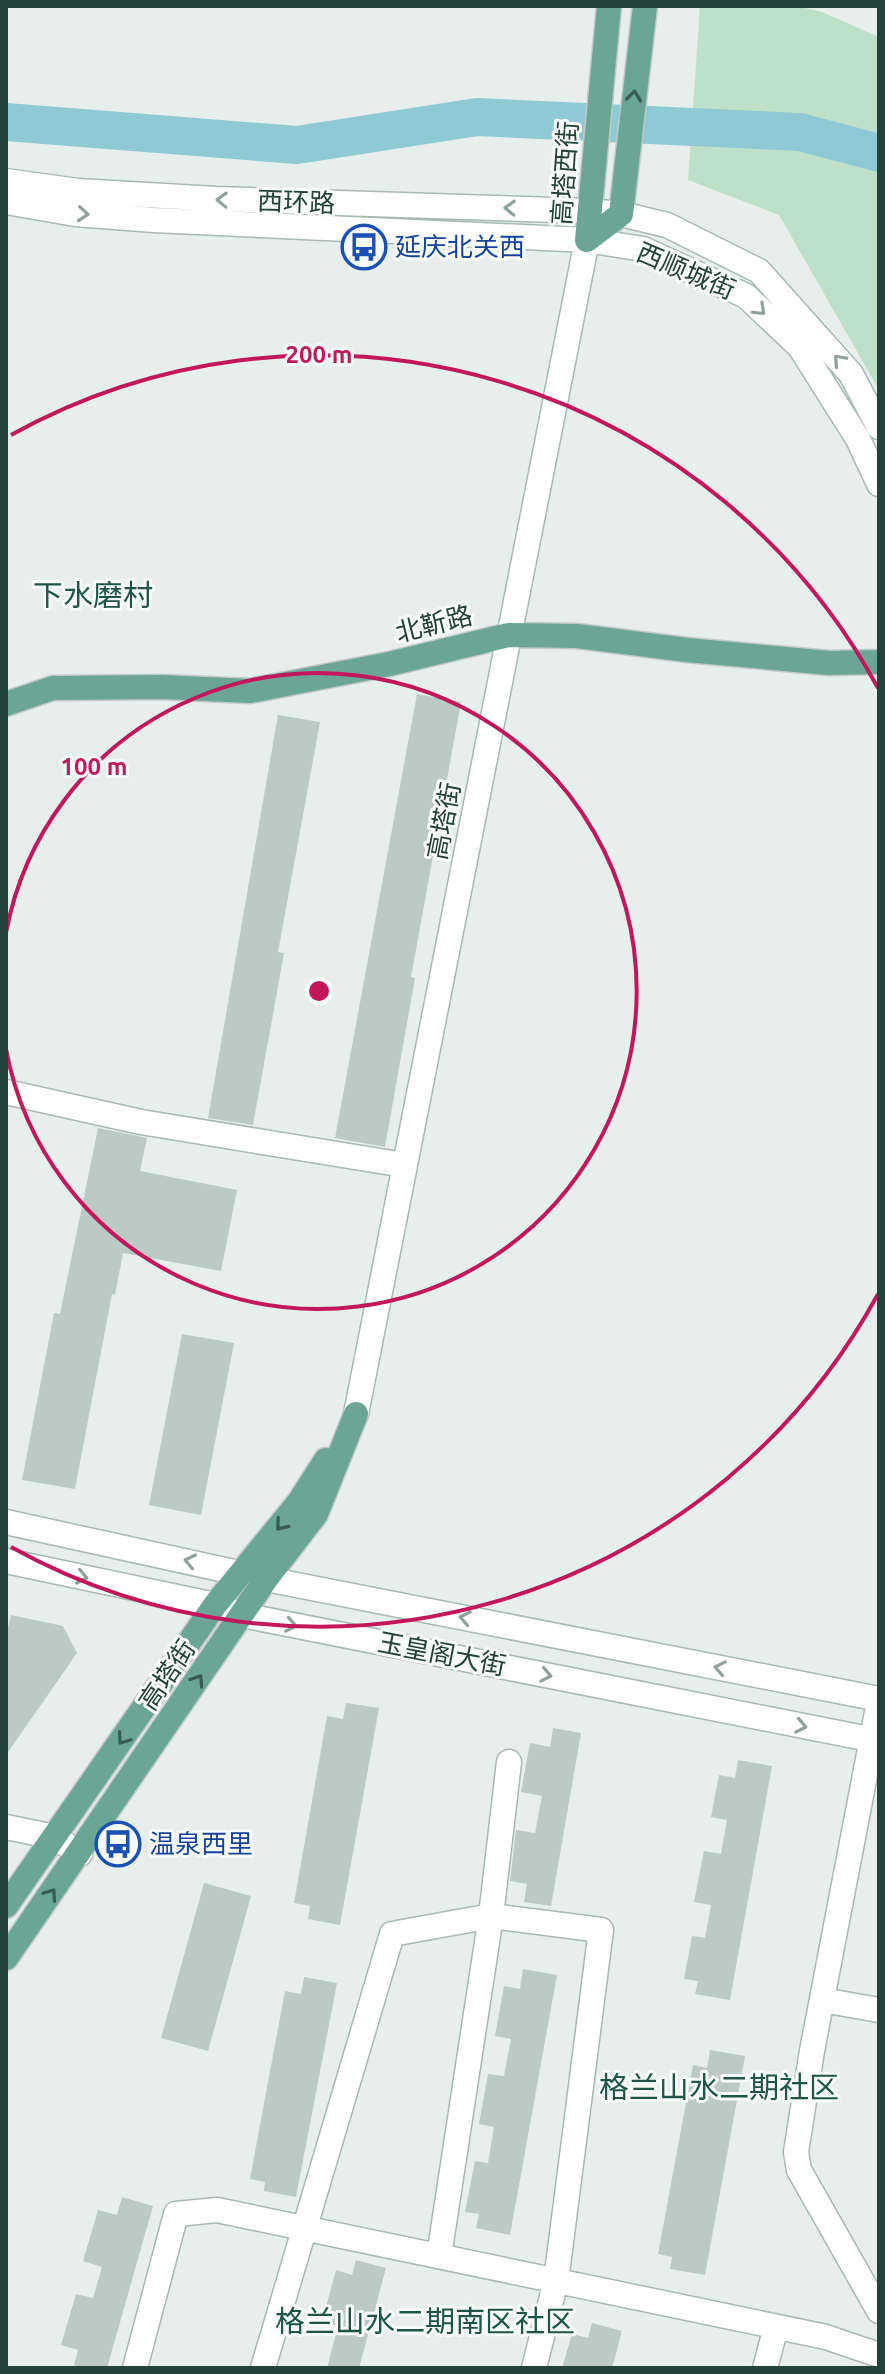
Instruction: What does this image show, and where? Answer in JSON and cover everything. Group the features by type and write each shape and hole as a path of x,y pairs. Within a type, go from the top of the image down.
{"main road":[{"name":"高塔西街","path":"587,240 608,10"},
{"path":"621,214 644,10"},
{"name":"高塔西街","path":"587,240 621,214"},
{"name":"北靳路","path":"6,704 53,688 162,687 250,691 389,664 509,635 577,636 829,663 879,662"},
{"name":"高塔街","path":"6,1906 215,1605 299,1502 356,1414"},
{"name":"高塔街","path":"6,1958 266,1579 316,1514 356,1414"}],"street":[{"name":"西环路","path":"6,181 78,191 216,199 621,214"},
{"name":"西环路","path":"6,202 75,214 154,220 587,240"},
{"path":"621,214 667,225 759,271 851,374 879,427"},
{"name":"西顺城街","path":"587,240 643,249 746,296 800,347 858,439 879,484"},
{"name":"高塔街","path":"356,1414 587,240"},
{"path":"6,1092 141,1122 404,1165"},
{"name":"玉皇阁大街","path":"6,1522 266,1579 879,1701"},
{"name":"玉皇阁大街","path":"6,1561 215,1605 242,1615 876,1741"},
{"path":"879,1701 876,1741 822,2000 796,2152 799,2170 879,2311"},
{"path":"439,2256 491,1916 509,1762"},
{"path":"6,1827 55,1837 80,1854"},
{"path":"263,2368 392,1934 491,1916 601,1930 556,2281 534,2368"},
{"path":"822,2000 879,2010"},
{"path":"135,2368 176,2214 217,2210 826,2337 879,2355"},
{"path":"765,2368 776,2327"}],"green space":[{"path":"700,6 796,6 822,12 879,37 879,390 779,215 688,180"}],"building":[{"path":"417,694 461,702 411,977 415,978 385,1147 335,1138"},
{"path":"278,715 320,722 278,952 284,953 253,1125 208,1118"},
{"path":"98,1128 147,1138 140,1171 237,1190 221,1271 123,1253 115,1295 112,1294 75,1489 22,1480 54,1313 60,1314"},
{"path":"182,1334 234,1343 201,1515 149,1505"},
{"path":"11,1615 63,1626 77,1653 6,1755 6,1636"},
{"path":"346,1703 379,1708 340,1925 308,1919 310,1906 294,1903 327,1716 343,1719"},
{"path":"553,1728 581,1733 551,1906 524,1902 527,1884 510,1881 516,1830 535,1833 542,1796 521,1792 530,1743 550,1747"},
{"path":"738,1760 772,1766 730,2000 695,1994 698,1981 684,1979 692,1936 705,1938 711,1905 694,1902 704,1851 721,1854 727,1820 711,1817 719,1775 735,1778"},
{"path":"204,1883 251,1896 208,2051 161,2038"},
{"path":"523,1969 557,1975 510,2235 476,2228 479,2214 465,2212 475,2161 488,2163 494,2127 479,2124 488,2074 504,2076 511,2039 495,2036 504,1986 520,1989"},
{"path":"304,1977 337,1983 296,2197 264,2191 265,2182 250,2179 285,1991 301,1994"},
{"path":"710,2050 745,2056 705,2275 670,2269 672,2257 658,2254 693,2065 707,2068"},
{"path":"122,2197 153,2206 107,2368 83,2368 74,2365 78,2350 61,2345 76,2294 93,2298 102,2267 83,2261 98,2210 117,2215"},
{"path":"356,2260 386,2268 359,2368 327,2368 338,2326 322,2322 336,2270 352,2275"},
{"path":"592,2323 622,2331 612,2368 562,2368 572,2334 588,2338"}],"waterway":[{"path":"6,122 297,145 477,117 800,132 879,153"}],"place":[{"name":"延庆北关西","path":"364,247"},
{"name":"温泉西里","path":"118,1844"}],"district":[{"name":"下水磨村","path":"93,596"},
{"name":"格兰山水二期社区","path":"719,2088"},
{"name":"格兰山水二期南区社区","path":"425,2322"}]}
